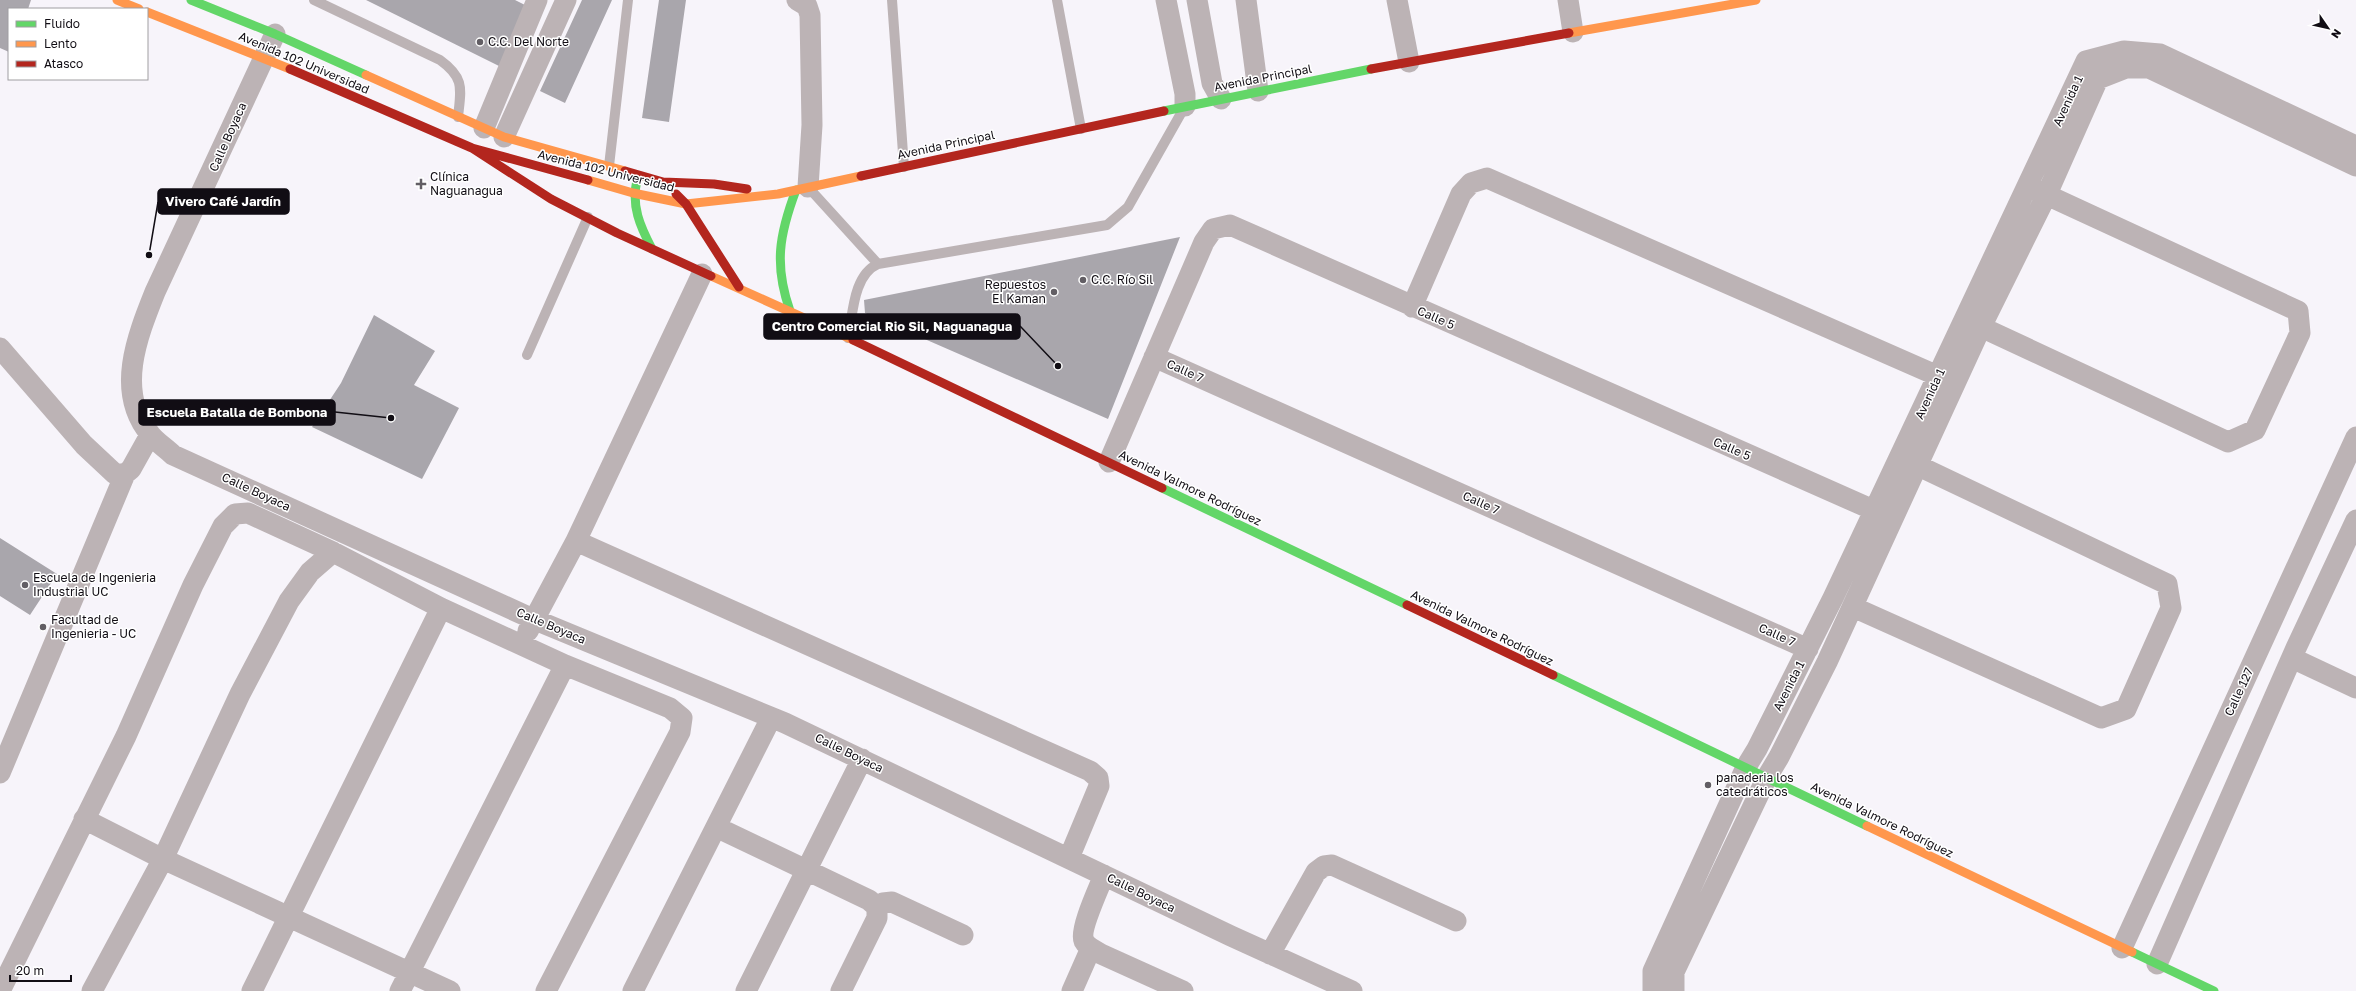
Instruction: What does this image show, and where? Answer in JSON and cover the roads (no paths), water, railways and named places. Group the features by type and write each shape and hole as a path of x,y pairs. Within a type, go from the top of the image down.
{"main road":[{"path":"116,0 136,8"},
{"name":"Avenida 102 Universidad","path":"191,0 275,34 504,137 663,182 714,184 778,194"},
{"name":"Avenida Principal","path":"778,194 1185,106 1408,62 1573,32 1687,6 1756,0"},
{"name":"Avenida 102 Universidad","path":"148,12 264,58 472,148 633,193 686,204 778,194"},
{"name":"Avenida Valmore Rodríguez","path":"472,148 550,199 702,274 739,288 848,338 2214,991"},
{"path":"638,175 633,193 636,218 652,249"},
{"path":"663,182 686,204 739,288"},
{"path":"790,311 781,288 778,267 783,228 802,188"}],"street":[{"path":"484,128 537,0"},
{"path":"504,137 566,0"},
{"path":"797,0 807,6 810,15 812,125 802,188"},
{"path":"1166,0 1185,106"},
{"path":"1197,0 1212,83 1221,99"},
{"path":"1246,0 1258,92"},
{"path":"1397,0 1408,62"},
{"path":"1568,0 1573,32"},
{"name":"Calle Boyaca","path":"275,34 229,136 155,292 140,330 133,356 131,385 136,412 150,435 173,455 534,619 785,723 1270,954 1352,991"},
{"name":"Avenida 1","path":"2038,191 2086,61 2124,51 2160,54 2356,146"},
{"name":"Avenida 1","path":"1653,991 1653,971 1746,767 1757,749 1808,649 1874,512 1909,461 1973,324 2038,191 2098,79 2126,68 2149,68 2356,166"},
{"path":"1412,307 1461,194 1471,183 1487,178 1938,376"},
{"path":"1973,324 2228,442 2255,430 2300,333 2298,311 2038,191"},
{"name":"Calle 5","path":"1109,462 1204,242 1213,229 1230,225 1874,512 1893,518"},
{"path":"521,643 576,541 702,274"},
{"name":"Avenida 1","path":"1674,991 1674,972 1767,777 1779,758 1853,607 1893,518 1909,461 1938,376 1973,324"},
{"path":"0,348 84,445 115,474 124,474"},
{"name":"Calle 7","path":"1154,357 1808,649"},
{"path":"0,773 124,474 131,469 150,435"},
{"name":"Calle 127","path":"2122,948 2356,437"},
{"path":"1853,607 2101,718 2126,709 2171,608 2167,584 1909,461"},
{"path":"0,991 126,736 193,586 226,521 235,514 248,513 333,552 441,608 521,643 565,665 670,708 682,718 680,732 546,991"},
{"path":"2157,964 2292,658 2356,520"},
{"path":"576,541 1090,771 1098,778 1099,786 1069,858"},
{"path":"92,991 162,859 240,694 289,601 310,572 333,552"},
{"path":"252,991 441,608"},
{"path":"2292,658 2356,688"},
{"path":"400,991 565,665"},
{"path":"633,991 771,718"},
{"path":"746,991 862,759"},
{"path":"84,819 162,859 450,991"},
{"path":"716,826 807,869 869,900 878,907"},
{"path":"1270,954 1316,872 1324,866 1332,865 1456,921"},
{"path":"1104,875 1083,930 1084,940 1091,948 1183,991"},
{"path":"841,991 877,918 878,907 883,903 892,902 963,935"},
{"path":"1072,991 1091,948"}],"lane":[{"path":"314,0 440,60 451,68 458,77 461,86 458,117"},
{"path":"609,166 628,0"},
{"path":"892,0 904,166"},
{"path":"1057,0 1081,129"},
{"path":"848,338 861,279 868,268 878,264 1107,225 1128,207 1185,106"},
{"path":"802,188 878,264"},
{"path":"527,354 588,217"}],"place":[{"name":"C.C. Del Norte","path":"480,42"},
{"name":"Clínica Naguanagua","path":"421,184"},
{"name":"Vivero Café Jardín","path":"149,255"},
{"name":"C.C. Río Sil","path":"1083,280"},
{"name":"Repuestos El Kaman","path":"1054,292"},
{"name":"Centro Comercial Rio Sil, Naguanagua","path":"1058,366"},
{"name":"Escuela Batalla de Bombona","path":"391,418"},
{"name":"Escuela de Ingenieria Industrial UC","path":"25,585"},
{"name":"Facultad de Ingenieria - UC","path":"43,627"},
{"name":"panaderia los catedráticos","path":"1708,785"}]}
